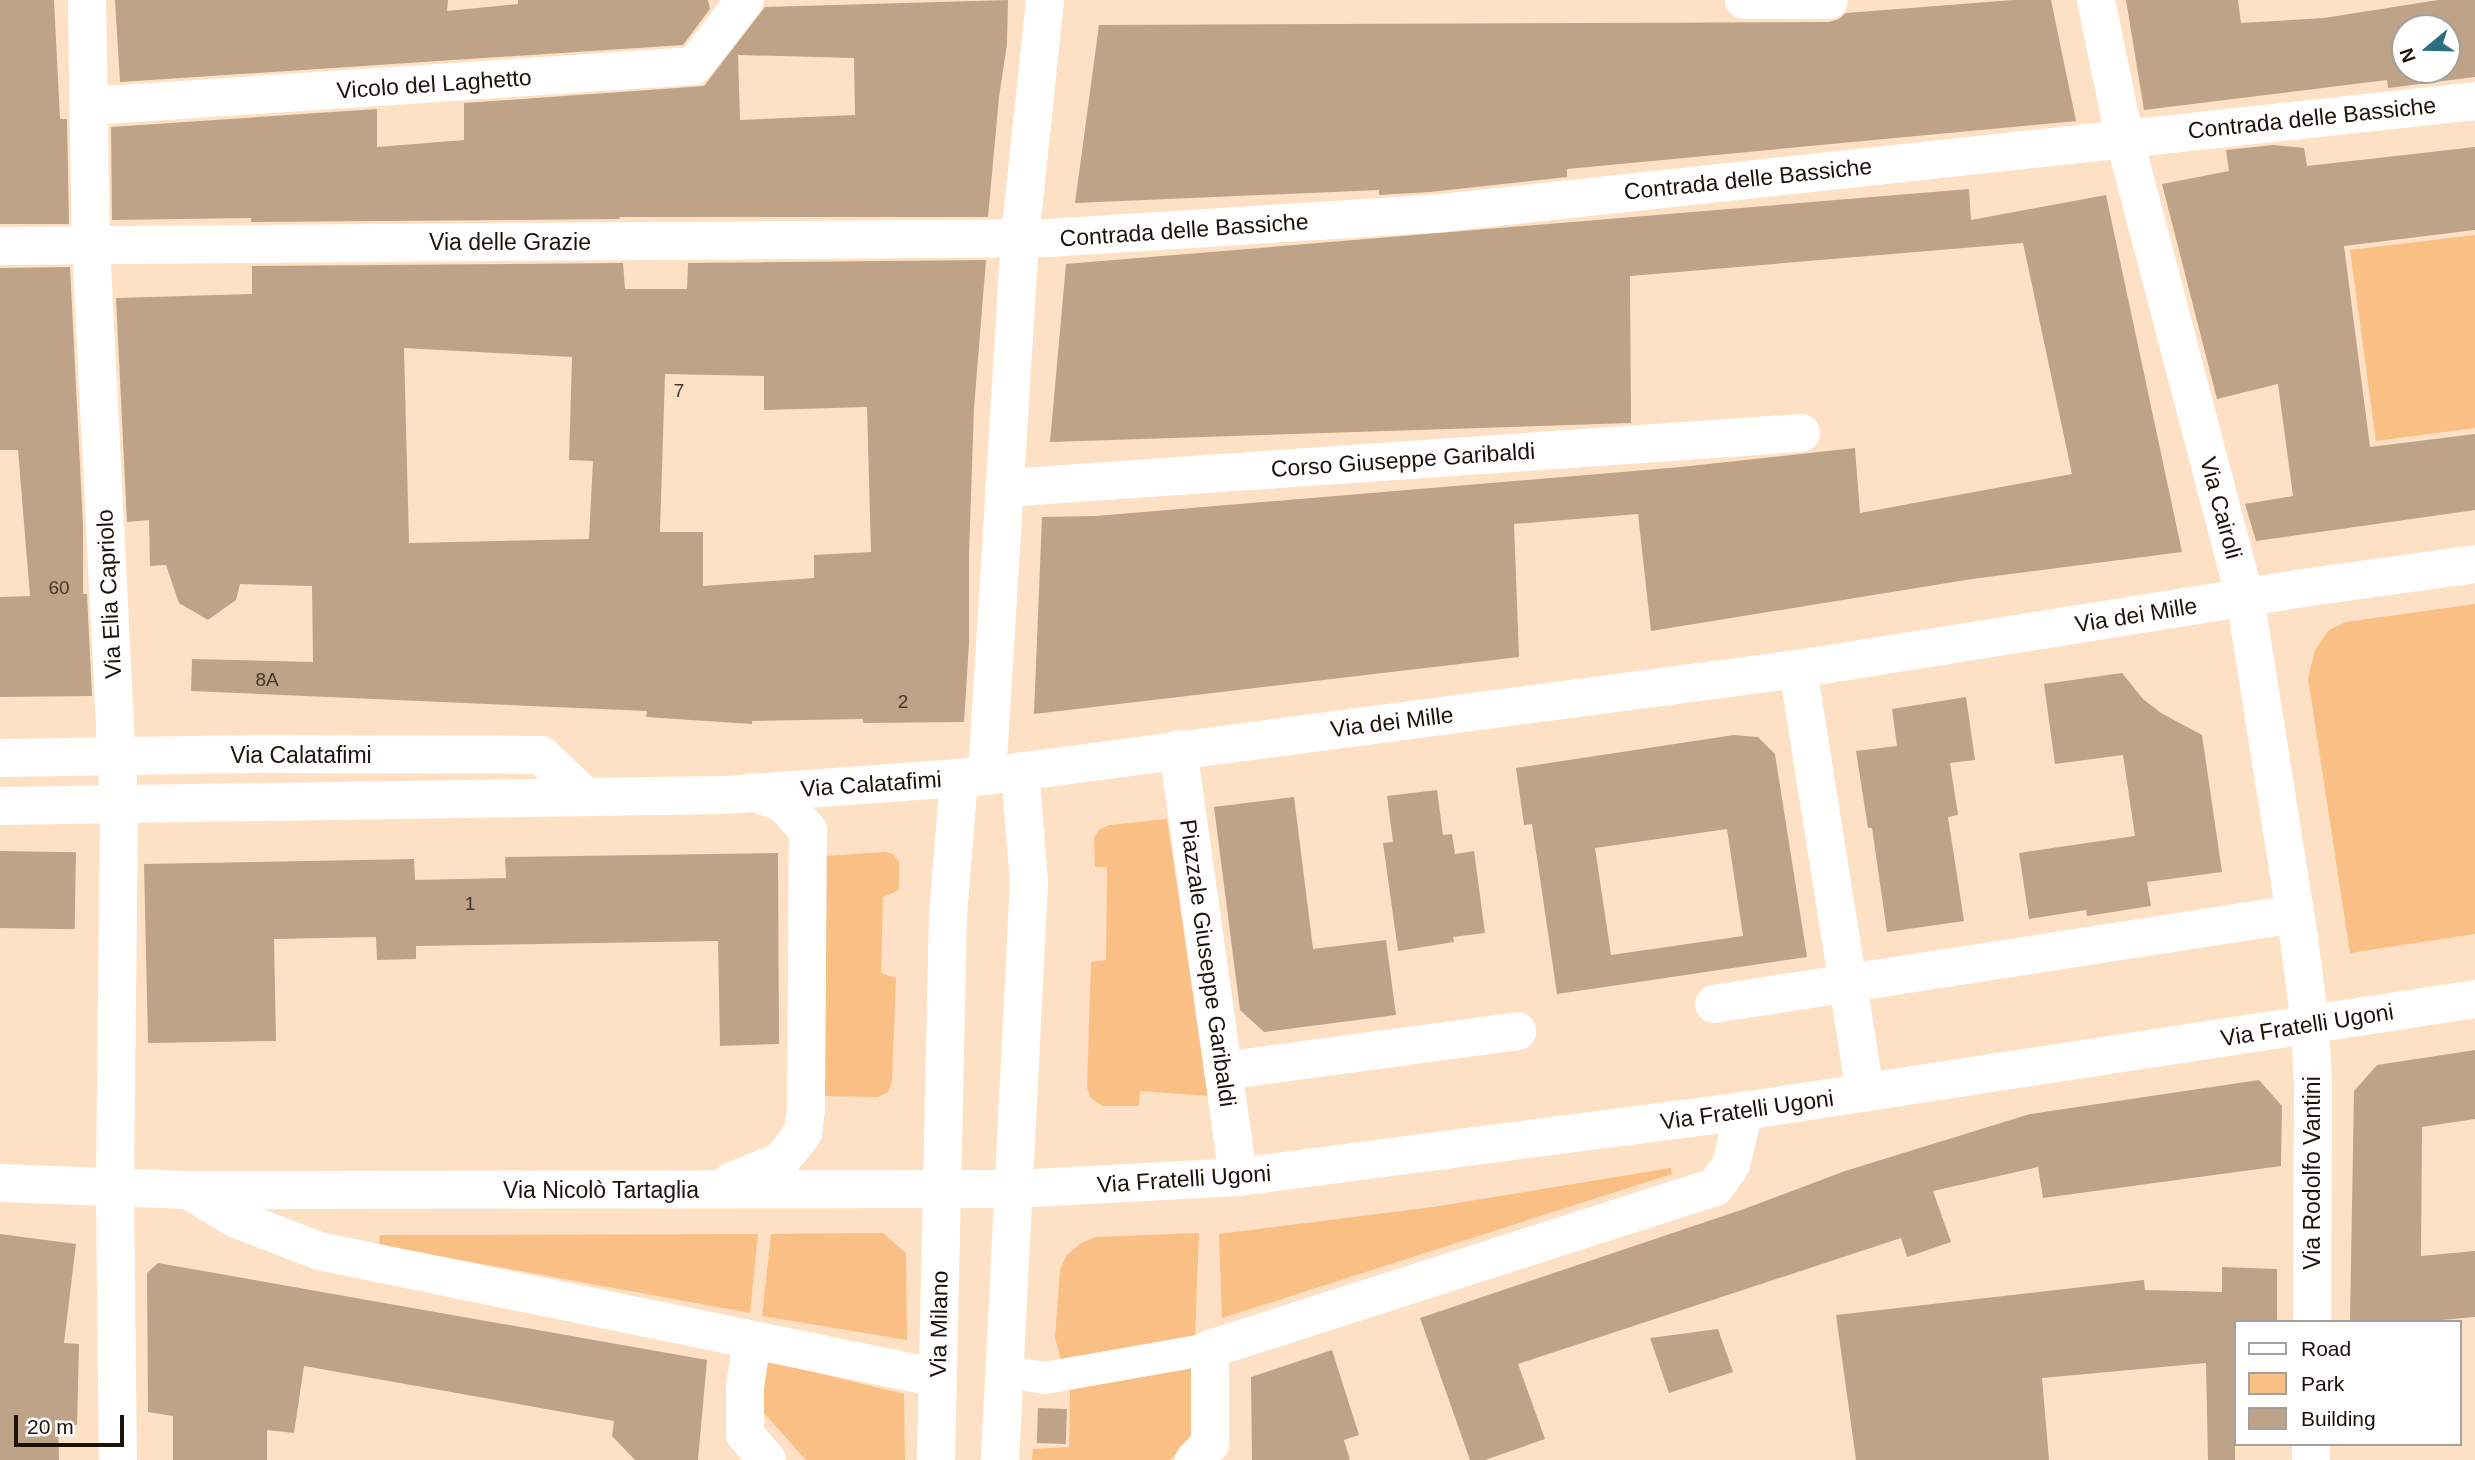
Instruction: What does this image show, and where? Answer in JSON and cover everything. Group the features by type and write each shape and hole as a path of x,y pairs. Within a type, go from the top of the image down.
{"street":[{"name":"Via Elia Capriolo","path":"87,0 91,245 119,805 115,1188 118,1460"},
{"name":"Vicolo del Laghetto","path":"90,107 694,66 745,0"},
{"path":"942,1188 948,915 989,775 1020,238 1045,0"},
{"path":"1744,0 1829,0"},
{"name":"Via Cairoli","path":"2096,0 2124,137 2245,597 2310,1024"},
{"name":"Contrada delle Bassiche","path":"1020,238 1432,214 2475,101"},
{"name":"Via delle Grazie","path":"0,246 1020,238"},
{"name":"Corso Giuseppe Garibaldi","path":"1004,488 1801,433"},
{"name":"Via dei Mille","path":"989,775 1798,668 2245,597 2475,564"},
{"path":"1798,668 1864,1093"},
{"name":"Piazzale Giuseppe Garibaldi","path":"1178,749 1238,1177"},
{"name":"Via Calatafimi","path":"0,758 541,755 586,797"},
{"path":"989,775 1029,882 1000,1460"},
{"name":"Via Calatafimi","path":"0,806 753,792 989,775"},
{"path":"712,1189 781,1161 803,1133 806,1108 808,830 783,803 753,792"},
{"path":"1714,1004 2295,914"},
{"name":"Via Fratelli Ugoni","path":"1014,1189 1238,1177 1744,1111 2475,999"},
{"name":"Via Rodolfo Vantini","path":"2310,1024 2313,1086 2312,1320"},
{"path":"1223,1071 1517,1031"},
{"path":"1019,1374 1045,1378 1210,1349 1715,1187 1731,1166 1744,1111"},
{"name":"Via Nicolò Tartaglia","path":"0,1183 188,1191 1014,1189"},
{"name":"Via Milano","path":"936,1460 942,1188"},
{"name":"Via Nicolò Tartaglia","path":"188,1191 234,1218 319,1251 752,1341"},
{"path":"752,1341 745,1387 745,1434 767,1460"},
{"name":"Via Milano","path":"752,1341 924,1375"},
{"path":"1194,1460 1210,1444 1210,1349"}],"green space":[{"path":"2475,235 2475,428 2376,441 2350,250"},
{"path":"2475,604 2475,934 2350,953 2308,678 2315,650 2329,630 2346,622"},
{"path":"1167,819 1208,1096 1140,1091 1139,1106 1102,1106 1091,1098 1087,1088 1091,962 1106,960 1107,867 1095,867 1094,838 1100,829 1109,825"},
{"path":"885,852 893,854 899,862 899,890 883,897 881,973 896,978 892,1082 888,1092 878,1097 822,1096 825,856"},
{"path":"1671,1168 1672,1174 1222,1318 1219,1234 1433,1207"},
{"path":"883,1233 906,1253 907,1340 762,1316 771,1234"},
{"path":"1199,1233 1191,1438 1170,1460 1032,1460 1033,1449 1069,1447 1070,1393 1055,1338 1060,1270 1066,1256 1081,1243 1096,1237"},
{"path":"758,1234 750,1313 379,1245 380,1235"},
{"path":"764,1360 904,1394 905,1460 806,1460 762,1411"}],"building":[{"path":"0,0 54,0 60,119 67,119 69,224 0,224"},
{"path":"115,0 448,0 447,11 518,4 518,0 708,0 710,9 683,45 120,82"},
{"path":"1008,0 1007,44 999,97 988,217 619,217 620,219 251,222 251,218 112,220 111,127 377,109 377,147 464,140 464,103 704,86 765,7","holes":["738,55 854,58 855,115 740,120"]},
{"path":"2013,0 2051,0 2076,121 1567,169 1567,177 1430,192 1379,195 1379,190 1075,203 1099,25 1829,22 1846,13"},
{"path":"2126,0 2238,0 2241,23 2324,18 2438,0 2475,0 2475,77 2461,79 2461,14 2391,14 2391,84 2420,84 2388,88 2387,80 2144,110"},
{"path":"2273,145 2304,148 2307,166 2475,147 2475,230 2344,246 2370,447 2475,434 2475,510 2256,541 2245,504 2293,496 2278,384 2217,399 2162,184 2229,171 2226,150"},
{"path":"1969,189 1971,220 2106,195 2182,552 1972,579 1651,631 1638,514 1514,524 1519,657 1034,714 1042,517 1096,516 1681,467 1855,448 1860,513 2072,474 2023,243 1630,276 1631,423 1050,442 1066,264"},
{"path":"986,260 974,408 969,644 964,722 863,723 863,719 752,721 752,724 646,717 647,711 191,691 192,659 313,662 312,586 240,584 236,600 208,620 179,603 166,565 150,566 149,520 127,522 116,298 252,294 252,266 623,263 625,289 687,289 688,263","holes":["404,348 572,357 569,460 593,461 589,539 409,543","665,374 764,376 764,410 867,407 871,552 814,555 814,578 703,586 703,532 660,532"]},
{"path":"70,267 83,525 83,594 87,594 92,696 0,697 0,597 30,596 18,450 0,450 0,268"},
{"path":"2122,673 2143,699 2161,713 2202,735 2222,872 2147,882 2151,906 2087,916 2086,910 2029,919 2019,853 2135,836 2123,755 2055,764 2044,684"},
{"path":"1966,697 1975,760 1950,763 1958,815 1948,817 1964,921 1887,932 1872,828 1868,828 1856,751 1897,746 1892,709"},
{"path":"1734,735 1758,737 1775,754 1807,957 1557,994 1532,824 1524,825 1516,768","holes":["1727,829 1743,936 1611,955 1595,848"]},
{"path":"1437,790 1443,835 1452,834 1455,854 1474,851 1485,933 1453,937 1454,942 1398,951 1383,843 1393,842 1387,796"},
{"path":"1294,797 1313,949 1386,940 1396,1015 1264,1032 1240,1010 1214,807"},
{"path":"0,851 76,852 75,929 0,928"},
{"path":"778,853 779,1044 720,1046 718,941 416,946 416,959 377,960 376,937 274,939 276,1041 148,1043 144,864 414,859 415,880 506,878 505,857"},
{"path":"2475,1050 2475,1119 2422,1127 2421,1256 2475,1251 2475,1317 2441,1320 2350,1320 2354,1091 2377,1065"},
{"path":"2259,1080 2282,1106 2281,1166 2043,1198 2038,1167 1933,1191 1951,1242 1907,1257 1901,1238 1518,1364 1545,1439 1485,1460 1470,1460 1420,1318 1744,1209 1845,1171 2030,1114"},
{"path":"0,1234 76,1244 64,1343 79,1344 77,1425 58,1425 59,1460 0,1460"},
{"path":"158,1263 707,1360 698,1460 635,1460 612,1436 614,1421 304,1366 294,1433 267,1430 267,1460 173,1460 173,1416 148,1412 147,1273"},
{"path":"2222,1267 2277,1269 2277,1320 2234,1320 2235,1460 2208,1460 2206,1363 2042,1378 2049,1460 1856,1460 1836,1315 2144,1280 2145,1290 2222,1292"},
{"path":"1718,1329 1733,1372 1669,1393 1650,1338"},
{"path":"1332,1350 1359,1435 1344,1440 1350,1460 1252,1460 1251,1377"},
{"path":"1038,1408 1067,1409 1066,1444 1037,1443"}]}
